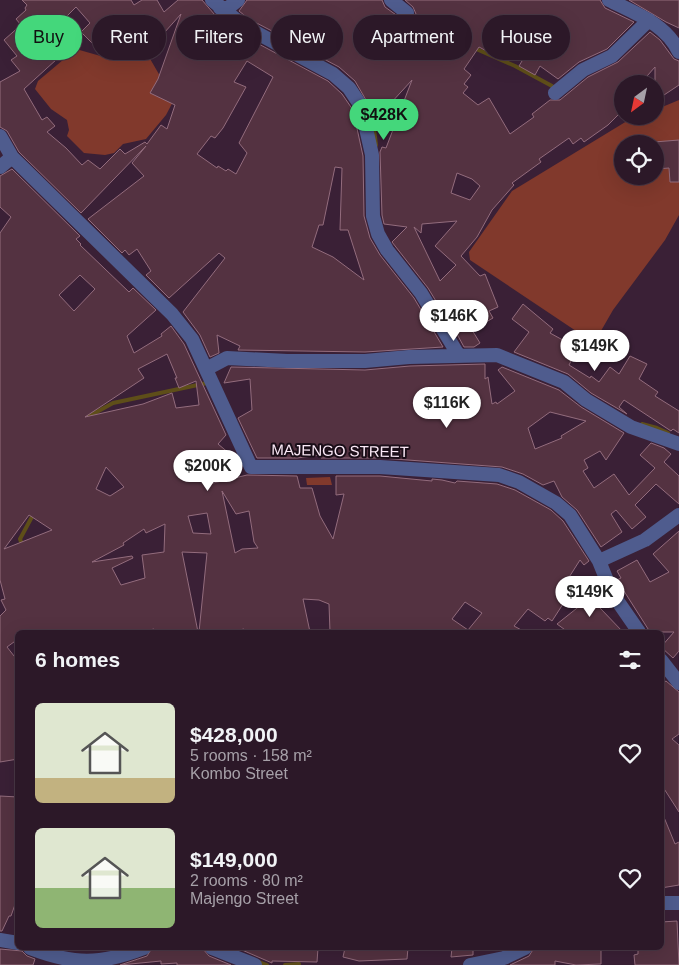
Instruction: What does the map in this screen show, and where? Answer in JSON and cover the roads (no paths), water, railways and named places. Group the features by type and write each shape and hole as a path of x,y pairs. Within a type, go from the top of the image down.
{"street":[{"path":"216,4 228,8 238,0"},
{"path":"391,0 407,13"},
{"path":"609,0 649,20 668,34 679,52"},
{"path":"216,4 244,26 333,74 353,94 361,106 372,155 372,216 378,234 387,250 431,308 459,356"},
{"path":"555,94 583,70 612,56 649,20"},
{"name":"MAJENGO STREET","path":"0,136 12,157 172,314 192,339 251,467 380,467 499,475 519,482 556,503 570,516 599,561"},
{"path":"0,166 12,157"},
{"path":"206,370 227,358 287,361 365,361 409,357 497,354 564,382 586,400 631,426 679,444"},
{"path":"638,630 612,593 599,561 645,540 679,515"},
{"path":"664,664 679,682"},
{"path":"664,903 679,903"},
{"path":"0,940 15,942"},
{"path":"35,950 58,960 85,963 121,958 139,950"},
{"path":"217,950 255,965"},
{"path":"470,965 504,958 521,950"}],"waterway":[{"path":"474,48 515,66 552,86"},
{"path":"366,106 372,113 376,145"},
{"path":"84,419 113,403 207,383"},
{"path":"642,424 668,433"},
{"path":"23,547 20,539 34,513"},
{"path":"259,962 267,965"},
{"path":"285,965 299,964"}]}
